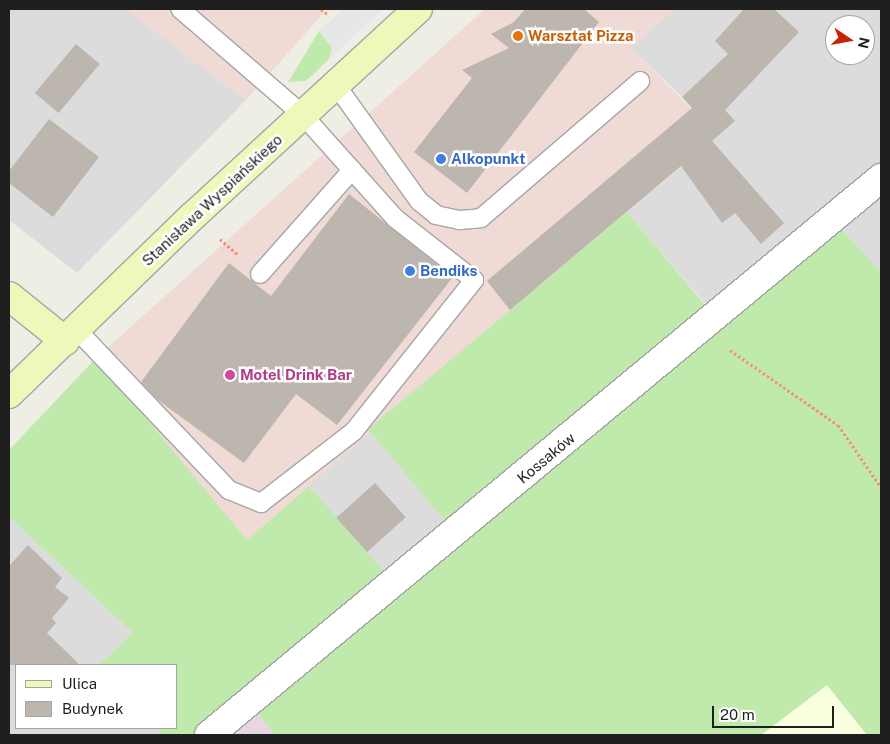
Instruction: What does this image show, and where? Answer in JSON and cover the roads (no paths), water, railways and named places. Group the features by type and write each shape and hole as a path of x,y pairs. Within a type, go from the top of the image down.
{"street":[{"name":"Stanisława Wyspiańskiego","path":"9,394 194,215 418,9"},
{"name":"Kossaków","path":"210,735 700,331 881,178"},
{"path":"9,296 71,336"}],"lane":[{"path":"71,336 229,490 261,503 354,431 474,280 395,218 303,115 180,9"},
{"path":"336,85 419,201 436,215 460,220 481,218 640,81"},
{"path":"260,274 352,170"}],"place":[{"name":"Warsztat Pizza","path":"518,36"},
{"name":"Alkopunkt","path":"441,159"},
{"name":"Bendiks","path":"410,271"},
{"name":"Motel Drink Bar","path":"230,375"}]}
